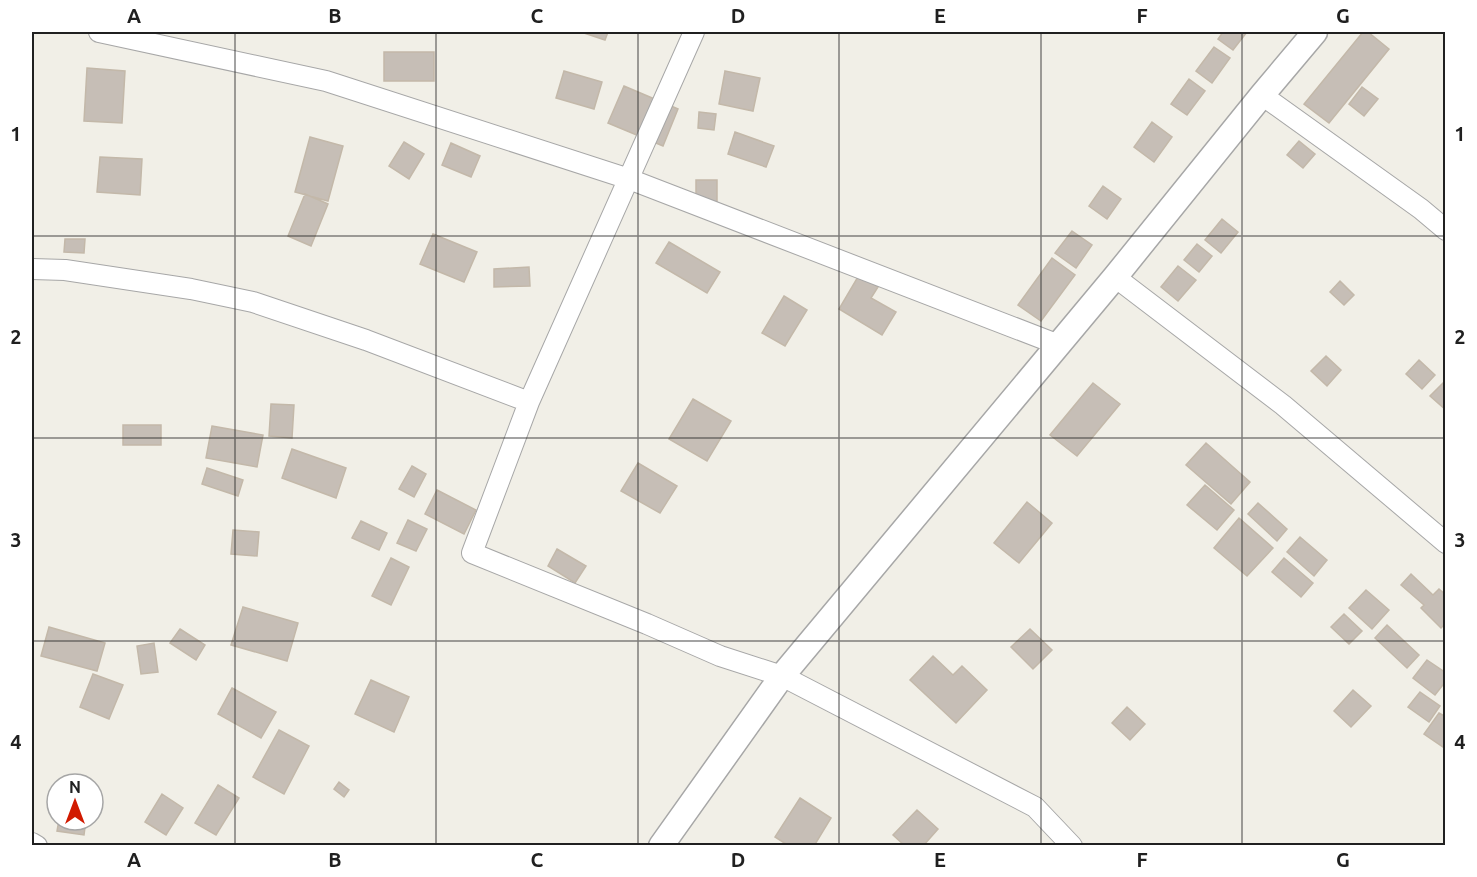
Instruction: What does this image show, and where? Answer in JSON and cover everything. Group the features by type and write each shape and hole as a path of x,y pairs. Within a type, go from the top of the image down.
{"street":[{"path":"99,32 326,81 629,179 1059,345"},
{"path":"694,32 529,402 472,553 720,656 782,676 1035,807 1072,846"},
{"path":"661,846 782,676 1115,278 1262,95 1316,32"},
{"path":"1262,95 1446,230"},
{"path":"32,269 65,270 180,287 253,302 366,340 529,402"},
{"path":"1115,278 1283,405 1446,543"},
{"path":"32,843 37,846"}],"building":[{"path":"581,32 608,32 605,40"},
{"path":"1223,32 1247,32 1233,50 1218,39"},
{"path":"1363,32 1368,32 1389,49 1329,123 1304,104"},
{"path":"1214,47 1230,58 1212,83 1196,71"},
{"path":"384,52 434,52 434,81 384,81"},
{"path":"87,68 125,71 122,123 84,121"},
{"path":"564,71 602,82 594,109 556,98"},
{"path":"725,71 760,78 753,111 719,104"},
{"path":"1189,79 1205,91 1187,115 1171,104"},
{"path":"624,86 678,109 663,146 608,123"},
{"path":"1362,87 1378,99 1364,116 1349,104"},
{"path":"699,112 716,114 714,130 698,128"},
{"path":"1152,122 1172,137 1154,162 1134,147"},
{"path":"735,132 774,146 766,167 728,154"},
{"path":"310,137 343,146 328,201 295,192"},
{"path":"1299,141 1315,154 1303,168 1287,155"},
{"path":"404,142 424,154 409,179 389,166"},
{"path":"451,143 480,156 471,177 442,165"},
{"path":"100,157 142,159 140,195 97,192"},
{"path":"696,180 717,180 717,203 696,203"},
{"path":"1103,186 1121,199 1107,219 1089,206"},
{"path":"305,194 328,204 311,246 288,236"},
{"path":"1222,219 1238,232 1221,253 1205,240"},
{"path":"1072,231 1092,245 1076,268 1055,253"},
{"path":"433,234 477,252 464,282 420,264"},
{"path":"65,239 85,239 84,253 64,252"},
{"path":"669,242 720,272 707,293 656,263"},
{"path":"1197,244 1212,256 1199,272 1184,260"},
{"path":"1052,258 1075,275 1041,321 1018,305"},
{"path":"1178,266 1196,280 1178,301 1161,287"},
{"path":"529,267 530,286 494,287 494,269"},
{"path":"859,275 878,287 871,298 896,312 882,335 839,309"},
{"path":"1340,281 1354,295 1344,305 1330,292"},
{"path":"784,296 807,310 785,346 762,333"},
{"path":"1326,356 1341,370 1327,386 1311,371"},
{"path":"1419,360 1435,375 1422,389 1406,374"},
{"path":"1446,380 1446,410 1430,396"},
{"path":"1093,383 1120,404 1077,456 1050,435"},
{"path":"693,399 731,421 707,461 669,439"},
{"path":"271,404 294,405 292,438 269,436"},
{"path":"123,425 161,425 161,445 123,445"},
{"path":"212,426 263,435 257,467 206,458"},
{"path":"1206,443 1250,482 1231,504 1186,465"},
{"path":"292,449 346,468 336,498 282,478"},
{"path":"638,463 677,486 660,513 621,491"},
{"path":"412,466 426,474 414,497 399,489"},
{"path":"207,468 243,480 238,496 202,484"},
{"path":"1205,485 1234,510 1217,530 1187,505"},
{"path":"437,490 476,510 464,534 425,514"},
{"path":"1027,502 1052,523 1019,563 994,543"},
{"path":"1258,503 1287,529 1277,541 1248,514"},
{"path":"1239,518 1273,548 1247,576 1214,548"},
{"path":"408,520 427,529 416,551 397,543"},
{"path":"361,521 387,533 379,550 352,538"},
{"path":"233,530 259,532 257,556 231,554"},
{"path":"1300,537 1327,560 1314,576 1287,552"},
{"path":"557,549 586,566 575,583 548,566"},
{"path":"391,558 409,567 391,605 372,596"},
{"path":"1284,558 1313,583 1301,597 1272,572"},
{"path":"1411,574 1433,595 1439,589 1446,595 1446,623 1441,628 1421,608 1424,605 1401,585"},
{"path":"1366,590 1389,610 1372,629 1349,608"},
{"path":"243,607 298,623 287,661 231,645"},
{"path":"1344,614 1362,631 1349,644 1331,627"},
{"path":"1387,625 1419,655 1407,668 1375,638"},
{"path":"49,627 105,643 97,671 41,656"},
{"path":"180,629 205,645 196,660 170,643"},
{"path":"1030,629 1052,650 1033,669 1011,647"},
{"path":"154,643 158,672 141,674 137,646"},
{"path":"933,656 953,675 962,666 987,690 956,723 910,680"},
{"path":"1427,660 1446,673 1446,681 1435,695 1413,678"},
{"path":"93,674 123,685 109,719 80,707"},
{"path":"371,680 409,697 394,732 355,714"},
{"path":"232,688 276,712 261,738 218,714"},
{"path":"1353,690 1371,706 1351,727 1334,711"},
{"path":"1420,692 1440,706 1429,722 1408,707"},
{"path":"1127,707 1145,724 1130,740 1112,723"},
{"path":"1439,713 1446,717 1446,749 1424,734"},
{"path":"279,730 309,746 284,794 253,777"},
{"path":"339,782 349,790 344,797 334,789"},
{"path":"218,785 239,798 216,835 195,823"},
{"path":"162,794 183,808 166,835 145,822"},
{"path":"800,798 831,818 814,846 789,846 775,837"},
{"path":"917,810 938,829 923,846 905,846 893,835"},
{"path":"64,832 84,832 84,835"}]}
